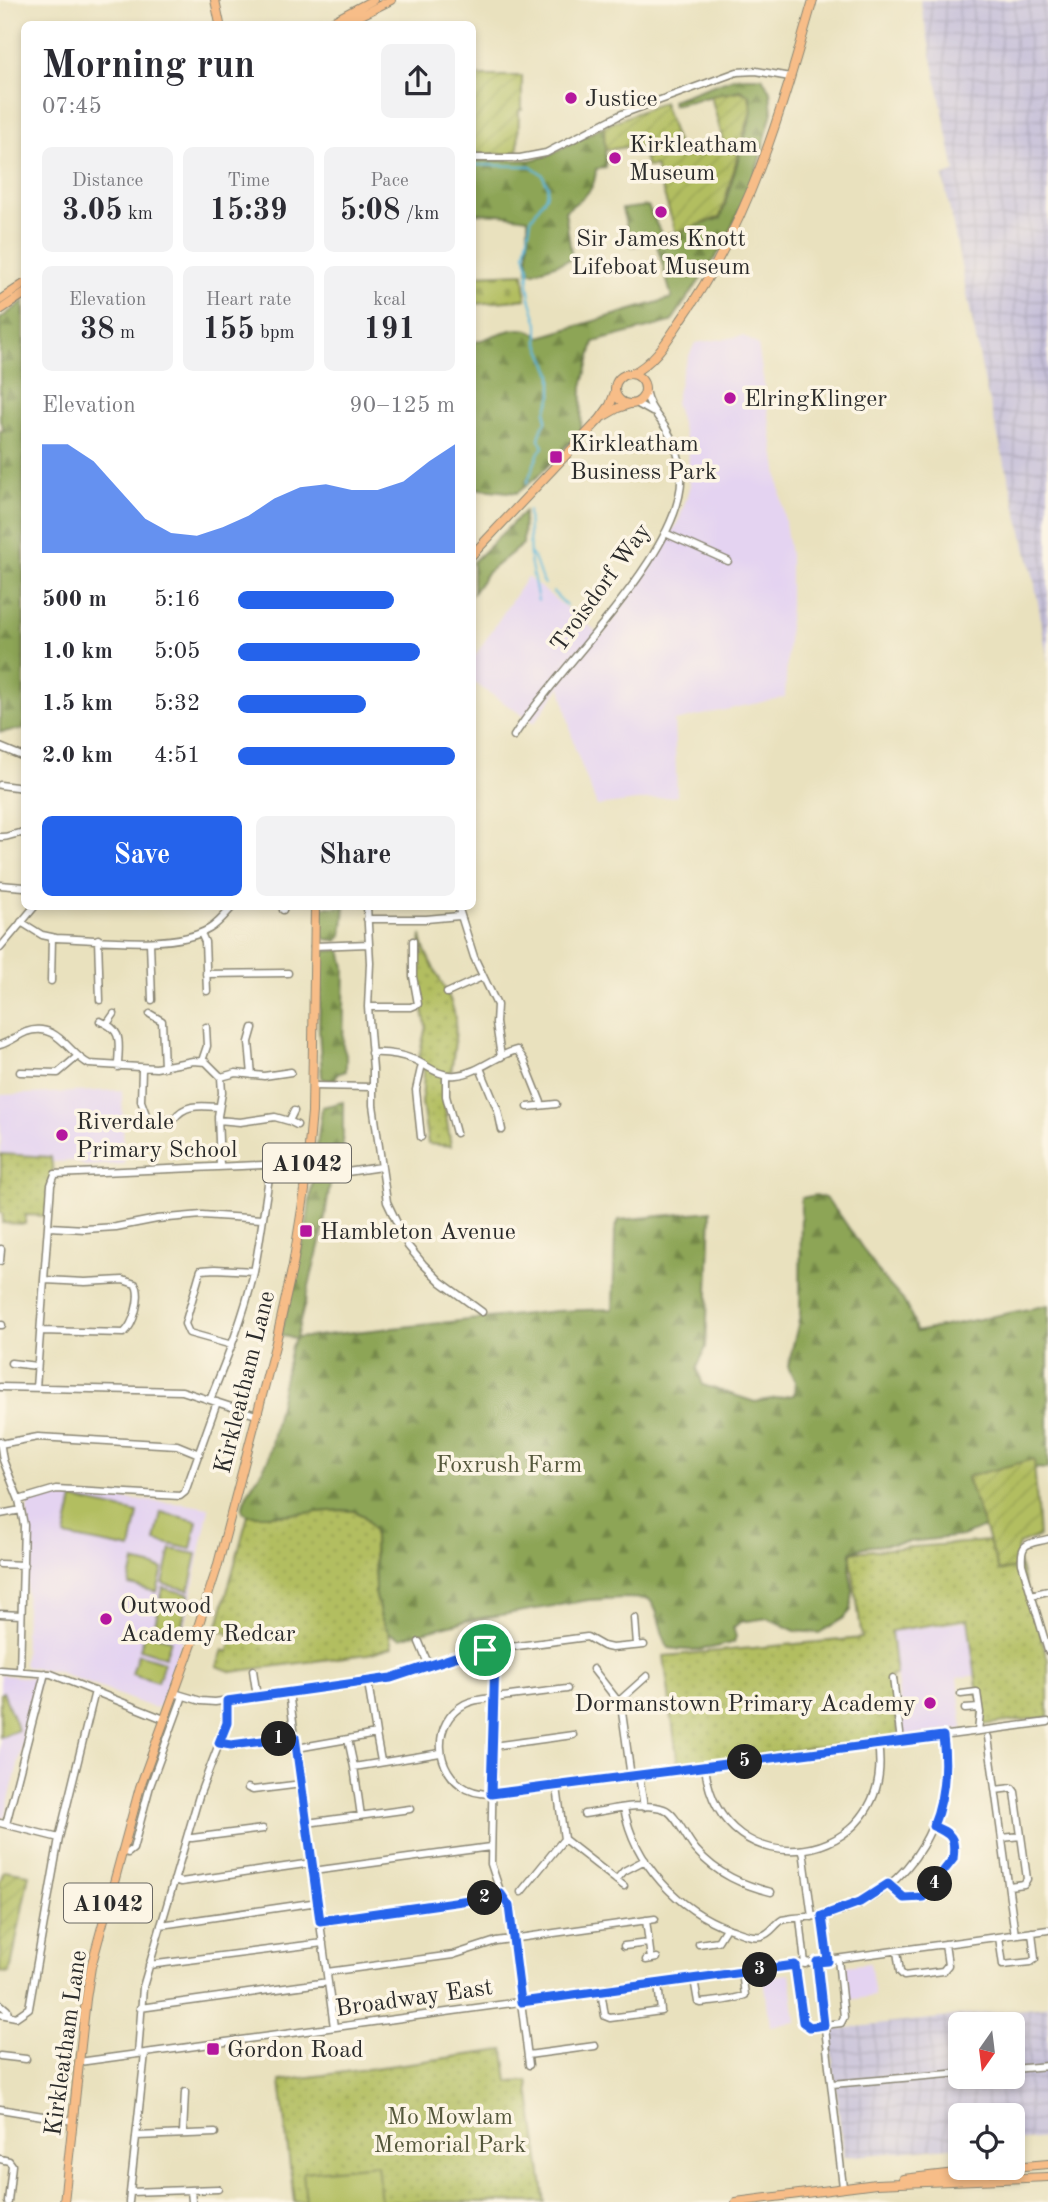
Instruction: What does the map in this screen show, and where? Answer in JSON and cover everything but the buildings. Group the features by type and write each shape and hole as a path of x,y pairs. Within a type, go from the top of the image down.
{"main road":[{"path":"215,0 218,21"},
{"path":"334,21 373,0"},
{"path":"350,21 391,0"},
{"path":"476,551 600,419 610,405 619,380 644,367 702,289 738,224 764,160 813,0"},
{"path":"0,300 21,286"},
{"path":"0,310 21,296"},
{"path":"600,419 642,398 654,356"},
{"path":"631,374 639,377 645,388"},
{"path":"615,392 620,401 633,404"},
{"name":"Kirkleatham Lane","path":"64,2202 88,1982 140,1787 211,1586 276,1342 293,1265 307,1163 313,1086 315,910"},
{"path":"1025,2166 1048,2164"},
{"path":"876,2184 948,2173"},
{"path":"736,2202 876,2184 1048,2177"}],"street":[{"path":"476,158 520,158 546,153 622,114 737,72 756,71 790,77"},
{"name":"Troisdorf Way","path":"514,736 647,564 665,533 680,498 681,471 674,442 653,413 645,388"},
{"name":"Troisdorf Way","path":"633,404 653,413"},
{"path":"665,533 728,561"},
{"path":"0,747 21,756"},
{"path":"0,785 21,788"},
{"path":"0,837 6,838 16,832 21,833"},
{"path":"0,885 21,887"},
{"path":"0,948 32,910"},
{"path":"21,922 32,931 52,937 150,942 201,933 211,928 229,910"},
{"path":"367,910 373,1105 387,1202 408,1245 441,1282 482,1312"},
{"path":"458,910 482,977 497,1005 496,1023 501,1057"},
{"path":"367,919 417,920 459,916"},
{"path":"0,933 7,940"},
{"path":"201,933 205,942 207,991"},
{"path":"51,981 52,937"},
{"path":"98,939 102,997"},
{"path":"368,1007 411,1007 418,1004 413,976 413,941"},
{"path":"150,942 150,996"},
{"path":"314,946 369,944"},
{"path":"206,974 288,973"},
{"path":"447,993 482,977"},
{"path":"107,1024 114,1014"},
{"path":"150,1014 162,1021"},
{"path":"162,1021 169,1016"},
{"path":"100,1021 116,1030 118,1035 118,1067"},
{"path":"162,1021 163,1067"},
{"path":"202,1061 207,1046 206,1027"},
{"path":"252,1074 249,1042 253,1028"},
{"path":"0,1045 27,1032 46,1031 64,1040 89,1064 142,1069 202,1061 222,1077 218,1120 220,1166"},
{"path":"371,1053 392,1053 446,1075 459,1075 517,1050 524,1060 542,1105"},
{"path":"20,1072 58,1073 78,1056"},
{"path":"421,1137 416,1090 422,1064"},
{"path":"480,1068 498,1111 502,1130"},
{"path":"142,1069 141,1101 149,1122"},
{"path":"222,1077 236,1073 264,1076 291,1072"},
{"path":"446,1075 446,1096 456,1133"},
{"path":"313,1086 372,1087"},
{"path":"528,1107 556,1104"},
{"path":"166,1119 174,1119 178,1113 189,1107 219,1107"},
{"path":"289,1121 294,1111"},
{"path":"218,1120 240,1122 275,1117 297,1125"},
{"path":"36,1388 51,1185 55,1174 307,1163"},
{"path":"19,1500 56,1489 174,1497 185,1492 254,1271 271,1165"},
{"path":"347,1172 381,1167"},
{"path":"49,1227 116,1227 157,1219 202,1215 262,1219"},
{"path":"0,1261 3,1249"},
{"path":"232,1345 189,1334 186,1329 185,1324 199,1276 201,1270 254,1271"},
{"path":"40,1331 124,1333 129,1328 138,1297 137,1287 127,1280 44,1280"},
{"path":"11,1363 37,1366"},
{"path":"0,1387 182,1391 256,1415"},
{"path":"20,1671 24,1525 19,1500 2,1461 0,1442 38,1437 177,1445 199,1454"},
{"path":"0,1514 22,1510"},
{"path":"1048,1539 1023,1546 1021,1553 1048,1651"},
{"path":"0,1564 24,1564"},
{"path":"1031,1595 1048,1591"},
{"path":"0,1614 21,1615"},
{"path":"492,1652 495,1648 590,1638 612,1648 640,1645 635,1618"},
{"path":"590,1638 593,1630"},
{"path":"419,1642 429,1667"},
{"path":"174,1693 208,1702 227,1701 368,1682 407,1674 455,1657 485,1650 492,1652 495,1658 490,1847 492,1870 508,1904 529,2065"},
{"path":"593,1669 619,1701 631,1777"},
{"path":"0,1670 45,1673 164,1718"},
{"path":"253,1670 257,1697"},
{"path":"45,1673 3,1824 59,1838"},
{"path":"619,1701 648,1676"},
{"path":"593,1683 600,1677"},
{"path":"893,1678 901,1741"},
{"path":"368,1682 382,1761"},
{"path":"640,1682 646,1689"},
{"path":"567,1689 474,1701 453,1713 441,1736 440,1753 447,1771 459,1784 474,1792 491,1794 1048,1722"},
{"path":"0,2004 7,2010 4,2015 16,2017 29,2008 59,1838 95,1691"},
{"path":"289,1692 334,2027"},
{"path":"961,1694 977,1692 978,1731"},
{"name":"Kirkleatham Lane","path":"122,1851 130,1852 133,1849 150,1786 183,1696"},
{"path":"129,2202 136,2136 143,1987 187,1837 227,1723 227,1701"},
{"path":"965,1709 979,1708"},
{"path":"297,1748 376,1734"},
{"path":"492,1746 573,1735"},
{"path":"624,1808 633,1839 645,1860 661,1881 684,1903 726,1928 759,1937 769,1933 782,1920 822,1916 860,1902 888,1884 914,1858 933,1826 942,1801 945,1778 943,1736"},
{"path":"219,1743 231,1745 295,1737"},
{"path":"988,1737 1015,1935"},
{"path":"348,1739 362,1816"},
{"path":"705,1767 707,1783 715,1803 723,1817 735,1829 750,1840 773,1849 803,1850 848,1831 864,1813 872,1801 878,1779 878,1744"},
{"path":"354,1767 440,1753"},
{"path":"639,1776 644,1807"},
{"path":"248,1788 253,1790 302,1784"},
{"path":"557,1787 564,1839 624,1886"},
{"path":"995,1790 1014,1790 1021,1836 1027,1881 1009,1886"},
{"path":"584,1814 594,1816 624,1808 663,1808 671,1813 704,1859 732,1879 757,1885 771,1892"},
{"path":"307,1823 410,1809"},
{"path":"888,1884 904,1898 923,1897 929,1892 954,1856 952,1838 933,1826"},
{"path":"187,1837 263,1829"},
{"path":"1002,1838 1021,1836"},
{"path":"521,1892 564,1839"},
{"path":"313,1871 490,1847"},
{"path":"803,1850 811,1917"},
{"path":"616,1880 624,1871 645,1860"},
{"path":"174,1880 181,1882 312,1863"},
{"path":"320,1921 501,1894"},
{"path":"161,1925 318,1902"},
{"path":"822,1916 828,1961"},
{"path":"800,1918 806,1964"},
{"path":"327,1972 453,1955 513,1938 655,1919"},
{"path":"646,1920 651,1959"},
{"path":"699,1944 719,1941 726,1928"},
{"name":"Broadway East","path":"79,2062 1048,1930"},
{"path":"999,1937 1003,1965 1031,1962 1035,1959 1032,1932"},
{"path":"149,1965 323,1943"},
{"path":"624,1946 648,1943"},
{"path":"897,1951 900,1972 904,1976 943,1971 948,1965 945,1944"},
{"path":"795,1965 803,2022 810,2027 841,2023 844,2017 838,1959"},
{"path":"817,1962 843,2187"},
{"path":"694,1979 697,2000 700,2003 742,1998 745,1994 742,1972"},
{"path":"140,2008 328,1982"},
{"path":"601,1991 605,2016 622,2017 661,2011 658,1984"},
{"path":"528,2055 595,2046"},
{"path":"0,2056 26,2059"},
{"path":"1026,2068 1048,2066"},
{"path":"832,2084 948,2074"},
{"path":"183,2134 185,2092"},
{"path":"0,2109 73,2121"},
{"path":"136,2136 215,2133"},
{"path":"0,2159 9,2161 12,2165 8,2202"},
{"path":"130,2192 218,2189"},
{"path":"191,2190 192,2202"}],"shaded area":[{"path":"920,0 1048,0 1048,662 1034,579 986,389 943,176 955,171"},
{"name":"Kirkleatham Business Park","path":"743,336 758,345 790,555 785,697 674,721 677,796 597,806 574,746 561,686 534,723 476,684 476,654 527,577 602,636 678,523 690,487 688,449 675,402 683,369 695,343"},
{"name":"Riverdale Primary School","path":"122,1090 124,1164 85,1166 76,1161 51,1162 50,1157 1,1154 0,1095"},
{"name":"Outwood Academy Redcar","path":"53,1494 209,1508 182,1641 160,1707 154,1708 56,1671 27,1667 24,1664 29,1527 27,1511 29,1503"},
{"name":"Dormanstown Primary Academy","path":"970,1621 977,1675 957,1678 963,1729 904,1736 891,1632"},
{"path":"0,1675 37,1678 39,1682 5,1816 0,1818"},
{"path":"870,1963 875,1996 848,2000 844,1966"},
{"path":"790,1974 796,2022 770,2026 764,1977"},
{"path":"1048,2004 1048,2138 1025,2140 1025,2103 948,2103 948,2147 844,2157 829,2030 948,2017 948,2090 1026,2090 1026,2012 997,2012 1044,2007"}],"green space":[{"path":"476,76 522,76 518,154 476,154"},
{"path":"736,77 762,77 770,91 772,112 757,169 724,245 671,322 594,342 582,387 581,431 536,478 517,493 476,488 476,342 516,329 524,329 540,337 672,298 656,242 632,246 622,209 648,206 662,236 721,218 752,112 750,95 740,90 673,105 672,100"},
{"path":"740,91 749,95 751,110 720,217 676,233 655,166 647,167 641,145 605,150 604,126 663,102 682,157 725,148 711,96"},
{"path":"604,126 606,168 596,169 590,189 565,211 572,259 528,272 528,218 476,213 476,160 531,160 550,155"},
{"path":"524,273 526,299 476,304 476,275"},
{"path":"21,303 21,729 0,732 0,431 4,430 0,420 0,319"},
{"path":"524,512 523,544 487,573 476,589 476,559"},
{"path":"321,910 345,910 342,936 337,941 321,935"},
{"path":"421,935 427,955 447,992 455,1019 451,1074 444,1073 445,1110 451,1146 428,1144 422,1103 424,1072 419,1057 426,1026 417,979"},
{"path":"341,950 345,967 343,1046 346,1071 337,1074 335,1081 322,1079 319,1030 321,957 326,951"},
{"name":"Foxrush Farm","path":"343,1102 343,1160 333,1164 323,1230 296,1338 556,1311 613,1309 615,1231 619,1220 711,1211 706,1347 697,1368 703,1385 755,1402 794,1395 795,1381 788,1367 800,1316 801,1198 816,1195 825,1198 840,1215 882,1277 903,1300 913,1319 916,1332 1048,1305 1048,1469 1034,1468 1034,1460 967,1477 984,1527 963,1536 864,1547 851,1552 851,1610 844,1618 819,1633 795,1631 768,1618 740,1622 733,1628 736,1636 734,1642 694,1650 669,1648 656,1610 649,1599 623,1598 589,1600 466,1621 400,1638 389,1633 381,1618 375,1592 374,1531 364,1516 354,1511 342,1510 280,1515 248,1515 243,1512 245,1499 268,1459 291,1346 295,1339 281,1335 307,1223 322,1107"},
{"path":"1,1154 51,1157 53,1175 46,1216 26,1215 25,1224 2,1223"},
{"path":"1034,1459 1039,1536 1019,1544 1019,1567 999,1571 967,1477"},
{"path":"73,1499 138,1513 131,1549 65,1536"},
{"path":"354,1511 364,1516 374,1531 375,1592 392,1647 368,1654 232,1672 217,1666 223,1650 228,1652 234,1636 217,1629 248,1515"},
{"path":"161,1512 197,1521 191,1549 155,1541"},
{"path":"989,1541 999,1571 1020,1567 1048,1660 1048,1717 982,1725 968,1619 891,1631 896,1675 890,1676 899,1737 678,1765 664,1656 862,1638 850,1552"},
{"path":"171,1549 197,1554 189,1590 163,1584"},
{"path":"134,1562 163,1569 157,1592 129,1585"},
{"path":"163,1588 189,1594 181,1630 155,1624"},
{"path":"145,1632 171,1640 165,1657 140,1649"},
{"path":"138,1654 164,1662 158,1682 132,1674"},
{"path":"3,1692 18,1730 0,1737 0,1694"},
{"path":"4,1870 29,1874 10,1973 0,1972 0,1882"},
{"name":"Mo Mowlam Memorial Park","path":"504,2050 508,2082 528,2081 545,2202 294,2202 280,2081"},
{"path":"377,2165 381,2202 306,2202 303,2172"}],"waterway":[{"path":"476,165 531,166 542,174 548,186 546,196 531,219 525,253 529,269 530,298 538,324 538,342 552,374 552,396 539,439 543,447 527,483"},
{"path":"528,510 530,560 538,601"},
{"path":"530,553 545,584"},
{"path":"553,592 566,605"}],"place":[{"name":"Justice","path":"571,98"},
{"name":"Kirkleatham Museum","path":"615,158"},
{"name":"Sir James Knott Lifeboat Museum","path":"661,212"},
{"name":"ElringKlinger","path":"730,398"},
{"name":"Kirkleatham Business Park","path":"556,457"},
{"name":"Riverdale Primary School","path":"62,1135"},
{"name":"Hambleton Avenue","path":"306,1231"},
{"name":"Outwood Academy Redcar","path":"106,1619"},
{"name":"Dormanstown Primary Academy","path":"930,1703"},
{"name":"Gordon Road","path":"213,2049"}],"route":[{"path":"485,1650 492,1652 495,1658 491,1794 943,1736 945,1778 942,1801 933,1826 952,1838 953,1859 923,1897 901,1897 888,1884 875,1895 822,1916 828,1961 817,1962 824,2025 810,2027 803,2022 795,1965 521,2002 509,1906 501,1894 320,1921 295,1737 231,1745 219,1743 227,1723 227,1701 391,1678 485,1650"}]}
